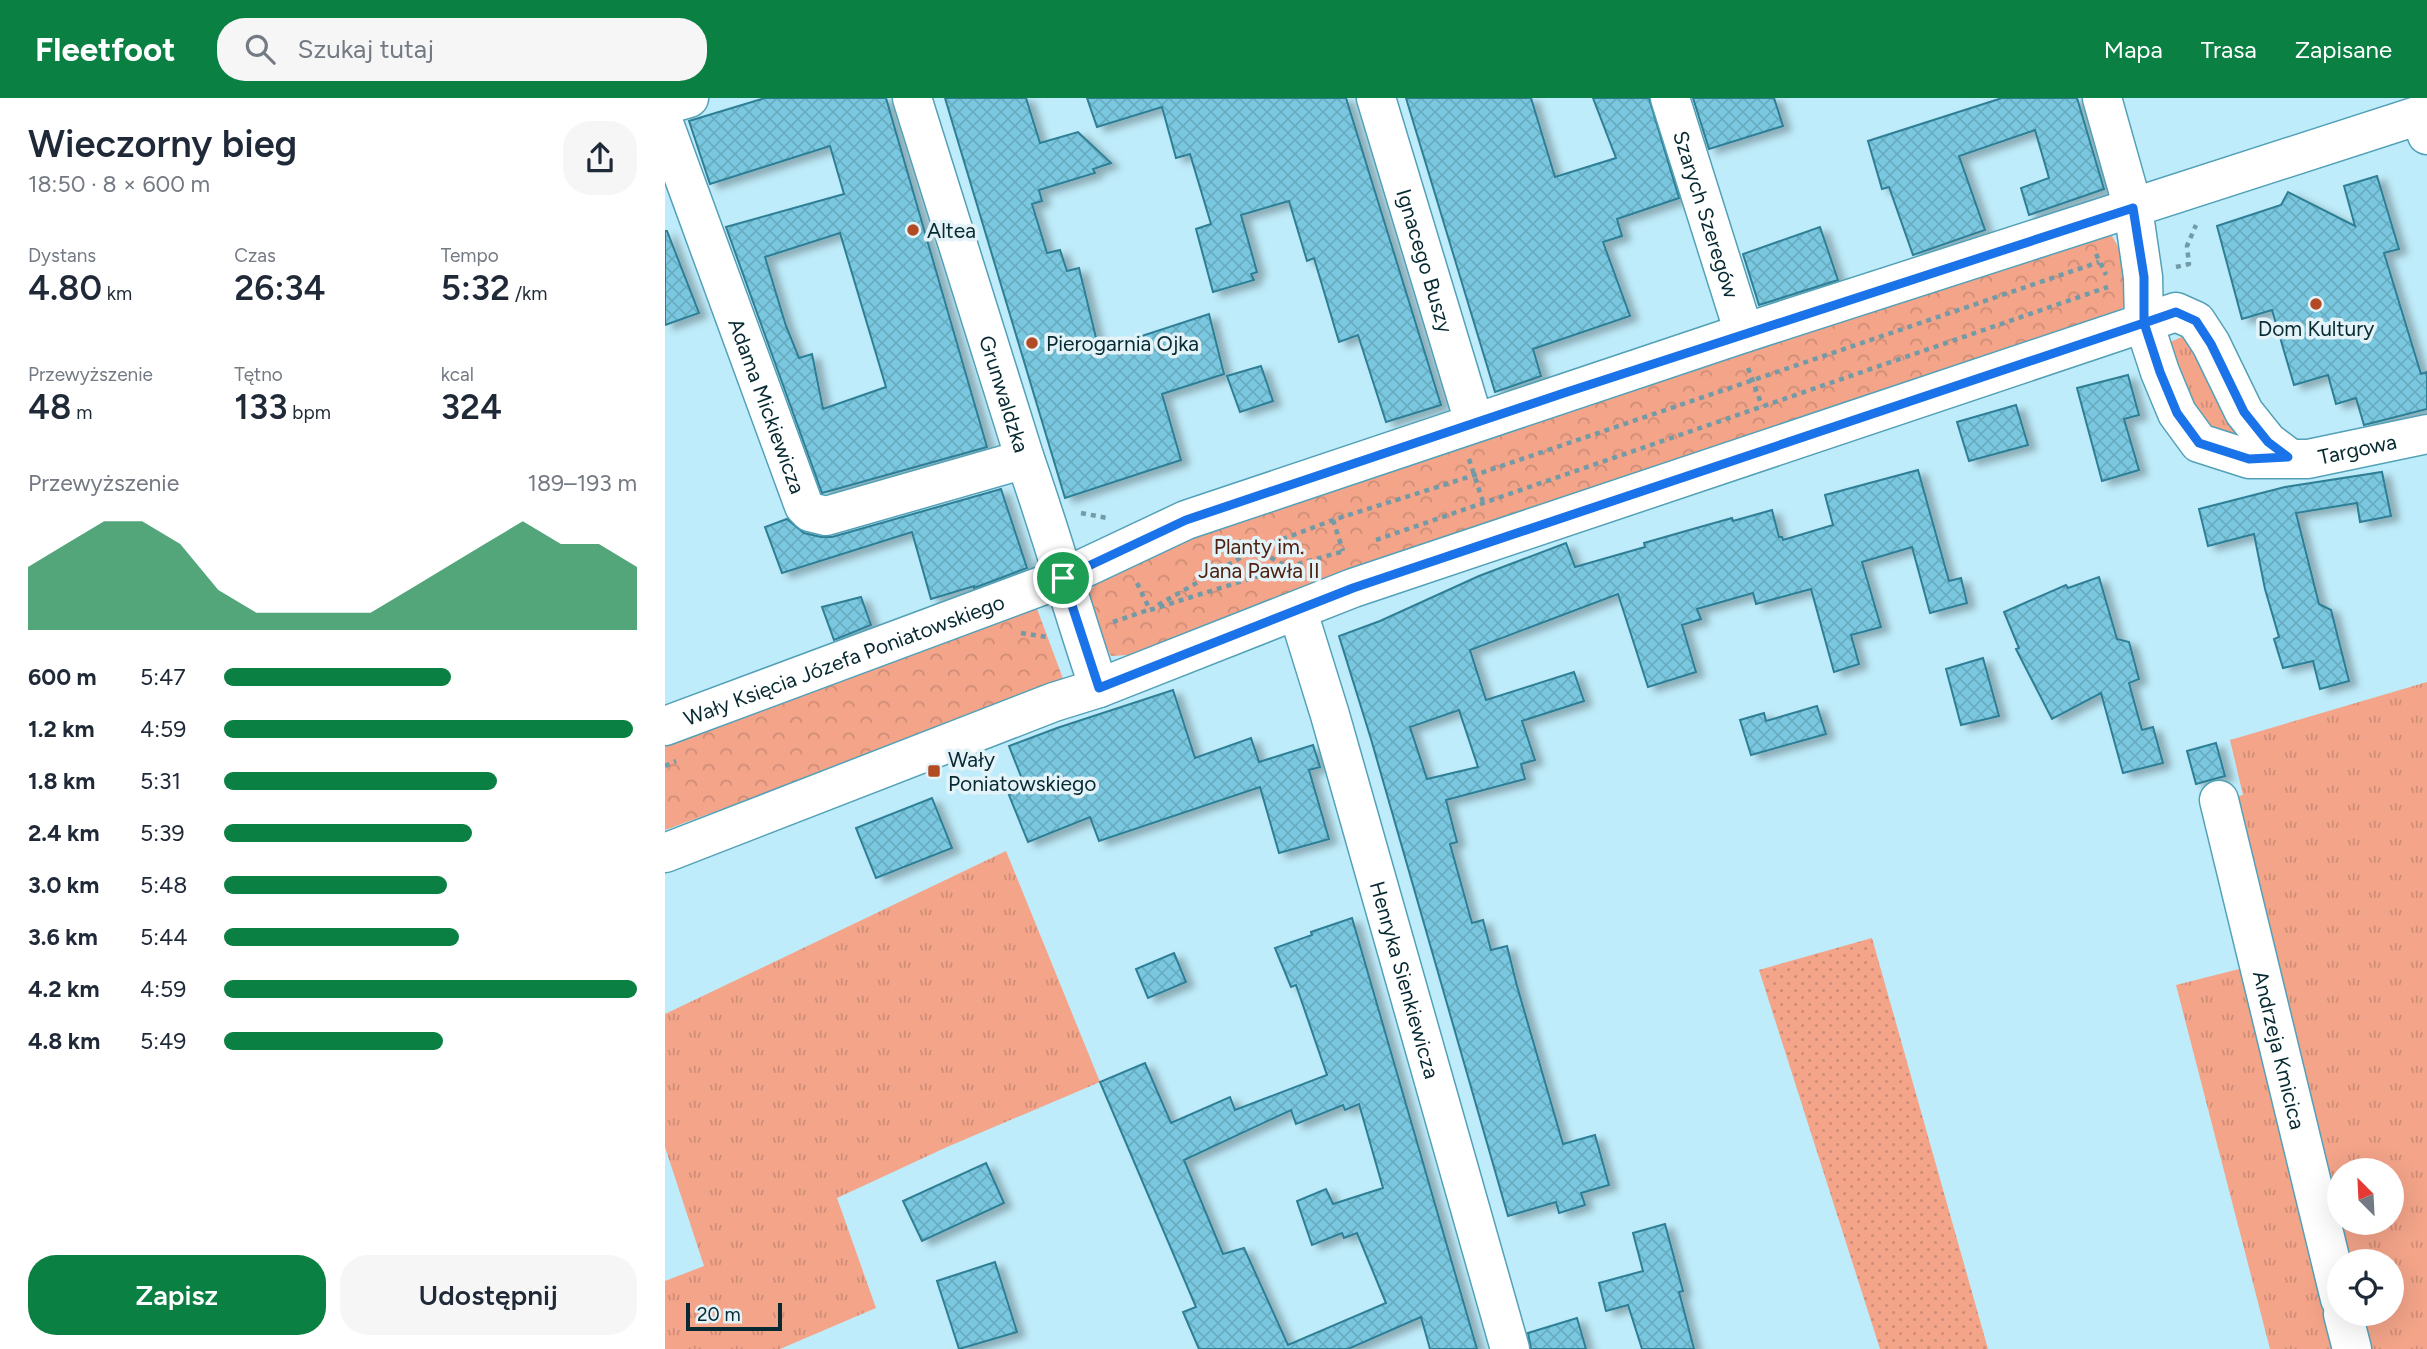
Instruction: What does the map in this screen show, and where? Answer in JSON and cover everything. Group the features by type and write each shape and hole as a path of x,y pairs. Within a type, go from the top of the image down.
{"street":[{"path":"665,105 689,98"},
{"name":"Grunwaldzka","path":"912,98 1099,688"},
{"name":"Ignacego Buszy","path":"1376,98 1471,438"},
{"name":"Szarych Szeregów","path":"1670,98 1745,346"},
{"path":"665,853 1366,584 2144,323 2144,277 2133,208 2102,98"},
{"name":"Wały Księcia Józefa Poniatowskiego","path":"671,744 1063,578 1186,520 1471,438 1745,346 2133,208 2420,115 2427,135"},
{"name":"Adama Mickiewicza","path":"665,126 804,506 810,512 826,516 1025,459"},
{"name":"Targowa","path":"2288,457 2268,442 2244,412 2211,344 2196,321 2176,312 2144,323 2177,413 2199,443 2249,459 2308,458 2427,434"},
{"name":"Henryka Sienkiewicza","path":"1298,612 1330,715 1510,1349"},
{"name":"Andrzeja Kmicica","path":"2219,800 2328,1249"},
{"path":"2346,1326 2352,1349"}],"path":[{"path":"1150,610 1256,549 1333,520 1475,475 2099,262 2112,286 1369,542"},
{"path":"1745,346 1752,381 1762,407"},
{"path":"1471,438 1475,475 1483,502"},
{"path":"1079,512 1111,519"},
{"path":"1186,520 1227,535 1287,567"},
{"path":"1017,625 1021,633 1058,639 1343,551 1333,520"},
{"path":"665,766 671,744"}],"green space":[{"name":"Planty im. Jana Pawła II","path":"2083,232 2112,236 2120,250 2127,303 2119,311 1144,654 1111,656 1091,617 1090,592 1101,576 1245,513"},
{"path":"2184,336 2197,355 2241,441 2215,433 2191,399 2170,342"},
{"path":"1036,606 1065,684 665,830 665,744"},
{"path":"2427,682 2427,1349 2270,1349 2176,985 2259,964 2219,800 2243,795 2230,740"},
{"path":"1006,851 1100,1082 947,1147 837,1198 876,1308 780,1349 665,1349 665,1281 704,1266 665,1147 665,1014"},
{"path":"1872,938 1988,1349 1880,1349 1759,970"}],"building":[{"path":"765,98 886,98 987,447 822,493 726,227 844,194 830,146 710,184 689,121","holes":["840,233 886,387 823,409 812,354 799,358 786,326 765,257"]},
{"path":"945,98 1026,98 1040,143 1078,132 1111,163 1093,169 1095,173 1039,190 1042,201 1032,204 1047,253 1060,250 1067,271 1079,268 1099,350 1209,314 1224,374 1162,394 1181,460 1065,498"},
{"path":"1087,98 1346,98 1441,405 1386,422 1358,335 1339,342 1314,258 1307,261 1289,201 1241,215 1257,272 1251,274 1254,280 1213,292 1196,229 1211,224 1190,154 1176,158 1162,107 1097,127"},
{"path":"1406,98 1531,98 1555,177 1616,158 1593,98 1649,98 1679,198 1617,219 1622,236 1603,242 1630,316 1533,349 1541,376 1495,392"},
{"path":"1693,98 1774,98 1783,126 1709,149"},
{"path":"2002,98 2077,98 2104,189 2029,215 2021,188 2049,178 2035,130 1959,156 1985,230 1913,255 1889,187 1882,189 1868,141"},
{"name":"Dom Kultury","path":"2377,176 2399,249 2384,253 2421,374 2427,372 2427,409 2364,425 2356,398 2336,404 2328,375 2294,385 2272,310 2242,319 2217,226 2281,205 2288,192 2355,226 2344,186"},
{"path":"1820,227 1838,280 1759,305 1743,254"},
{"path":"665,231 699,313 665,325"},
{"path":"1261,366 1273,401 1240,412 1227,376"},
{"path":"2128,375 2139,415 2124,419 2139,470 2102,481 2077,388"},
{"path":"2016,405 2028,445 1969,461 1957,422"},
{"path":"1918,470 1949,581 1961,578 1967,603 1930,613 1912,547 1862,562 1881,627 1851,635 1859,664 1834,672 1811,589 1756,604 1753,593 1697,609 1701,619 1682,625 1696,672 1648,687 1618,594 1470,650 1486,700 1574,672 1584,701 1522,721 1535,760 1521,764 1525,779 1446,800 1457,842 1450,844 1472,923 1483,920 1491,950 1507,946 1563,1144 1595,1135 1609,1185 1581,1193 1585,1205 1559,1213 1556,1202 1508,1216 1339,636 1380,621 1479,576 1566,543 1575,567 1645,547 1644,543 1732,518 1733,521 1772,510 1779,537 1783,540 1833,525 1825,495","holes":["1459,710 1478,767 1427,779 1410,727"]},
{"path":"2382,472 2391,516 2360,522 2357,503 2296,513 2319,604 2331,610 2349,681 2320,689 2313,661 2283,668 2274,639 2279,637 2265,589 2254,534 2208,546 2199,509 2285,487"},
{"path":"1001,489 1027,568 974,588 931,599 912,532 782,573 765,527 787,519 804,533 832,537"},
{"path":"2099,577 2117,639 2129,642 2139,679 2129,683 2142,730 2153,727 2163,763 2123,773 2101,693 2052,719 2016,649 2019,648 2004,612 2066,585 2068,588"},
{"path":"861,597 871,625 834,640 822,607"},
{"path":"1983,658 1999,716 1961,725 1946,669"},
{"path":"1173,690 1195,758 1251,738 1259,762 1313,745 1320,767 1309,770 1329,839 1279,853 1260,787 1099,841 1090,817 1028,842 1009,795 1026,789 1009,746"},
{"path":"1817,706 1826,734 1751,755 1740,720 1764,713 1766,721"},
{"path":"2216,743 2225,776 2196,784 2187,751"},
{"path":"932,798 952,848 876,878 856,828"},
{"path":"1352,918 1477,1349 1430,1349 1421,1317 1348,1349 1199,1349 1183,1312 1196,1307 1100,1082 1145,1063 1171,1123 1230,1097 1235,1110 1327,1075 1296,985 1291,987 1275,948 1312,935 1311,932","holes":["1359,1104 1383,1188 1333,1204 1326,1189 1297,1201 1312,1245 1342,1233 1344,1238 1357,1233 1386,1303 1288,1345 1244,1248 1223,1254 1184,1160 1291,1110 1296,1124 1343,1105 1345,1110"]},
{"path":"1174,953 1186,982 1148,998 1136,969"},
{"path":"986,1163 1004,1203 922,1241 903,1201"},
{"path":"1665,1224 1683,1291 1679,1292 1694,1349 1642,1349 1628,1305 1606,1311 1599,1283 1643,1271 1633,1233"},
{"path":"995,1262 1017,1332 959,1349 937,1281"},
{"path":"1577,1318 1586,1349 1531,1349 1528,1333"}],"place":[{"name":"Altea","path":"913,230"},
{"name":"Dom Kultury","path":"2316,304"},
{"name":"Pierogarnia Ojka","path":"1032,343"},
{"name":"Wały Poniatowskiego","path":"934,771"}],"route":[{"path":"1063,578 1099,688 1298,612 1353,588 2144,323 2177,413 2199,443 2216,451 2249,459 2288,457 2268,442 2244,412 2211,344 2196,321 2176,312 2144,323 2144,277 2133,208 1744,333 1186,520 1063,578"}]}
